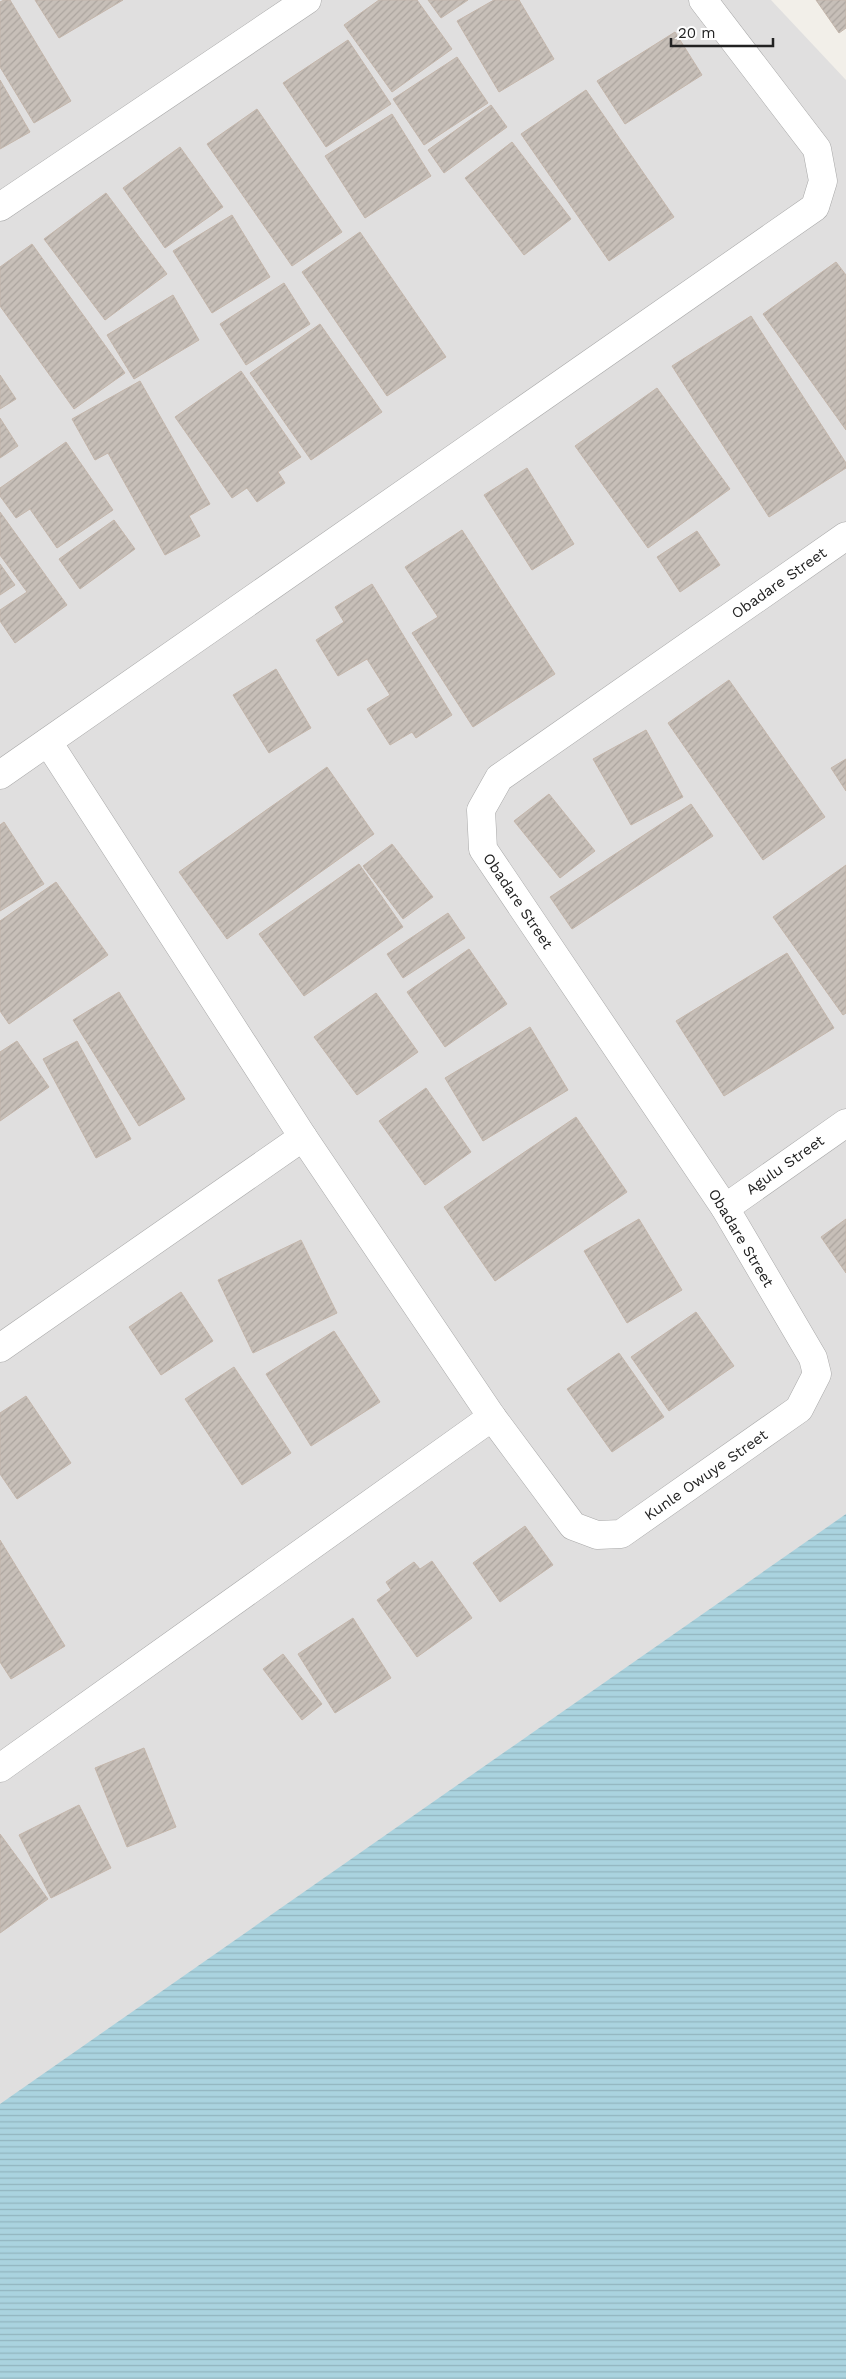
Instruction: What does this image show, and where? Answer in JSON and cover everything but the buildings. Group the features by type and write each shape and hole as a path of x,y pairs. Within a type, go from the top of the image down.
{"street":[{"path":"0,207 307,0"},
{"path":"0,775 815,207 823,181 817,149 703,0"},
{"name":"Obadare Street","path":"817,1374 813,1358 725,1208 482,849 481,810 498,778 846,536"},
{"path":"0,1768 492,1416 303,1137 48,742"},
{"name":"Agulu Street","path":"725,1208 846,1123"},
{"path":"0,1348 303,1137"},
{"name":"Kunle Owuye Street","path":"492,1416 573,1526 597,1535 621,1534 799,1409 817,1374"}],"shaded area":[{"path":"0,0 771,0 846,80 846,2379 0,2379"}],"water":[{"path":"846,1514 846,2379 0,2379 0,2104"}]}
